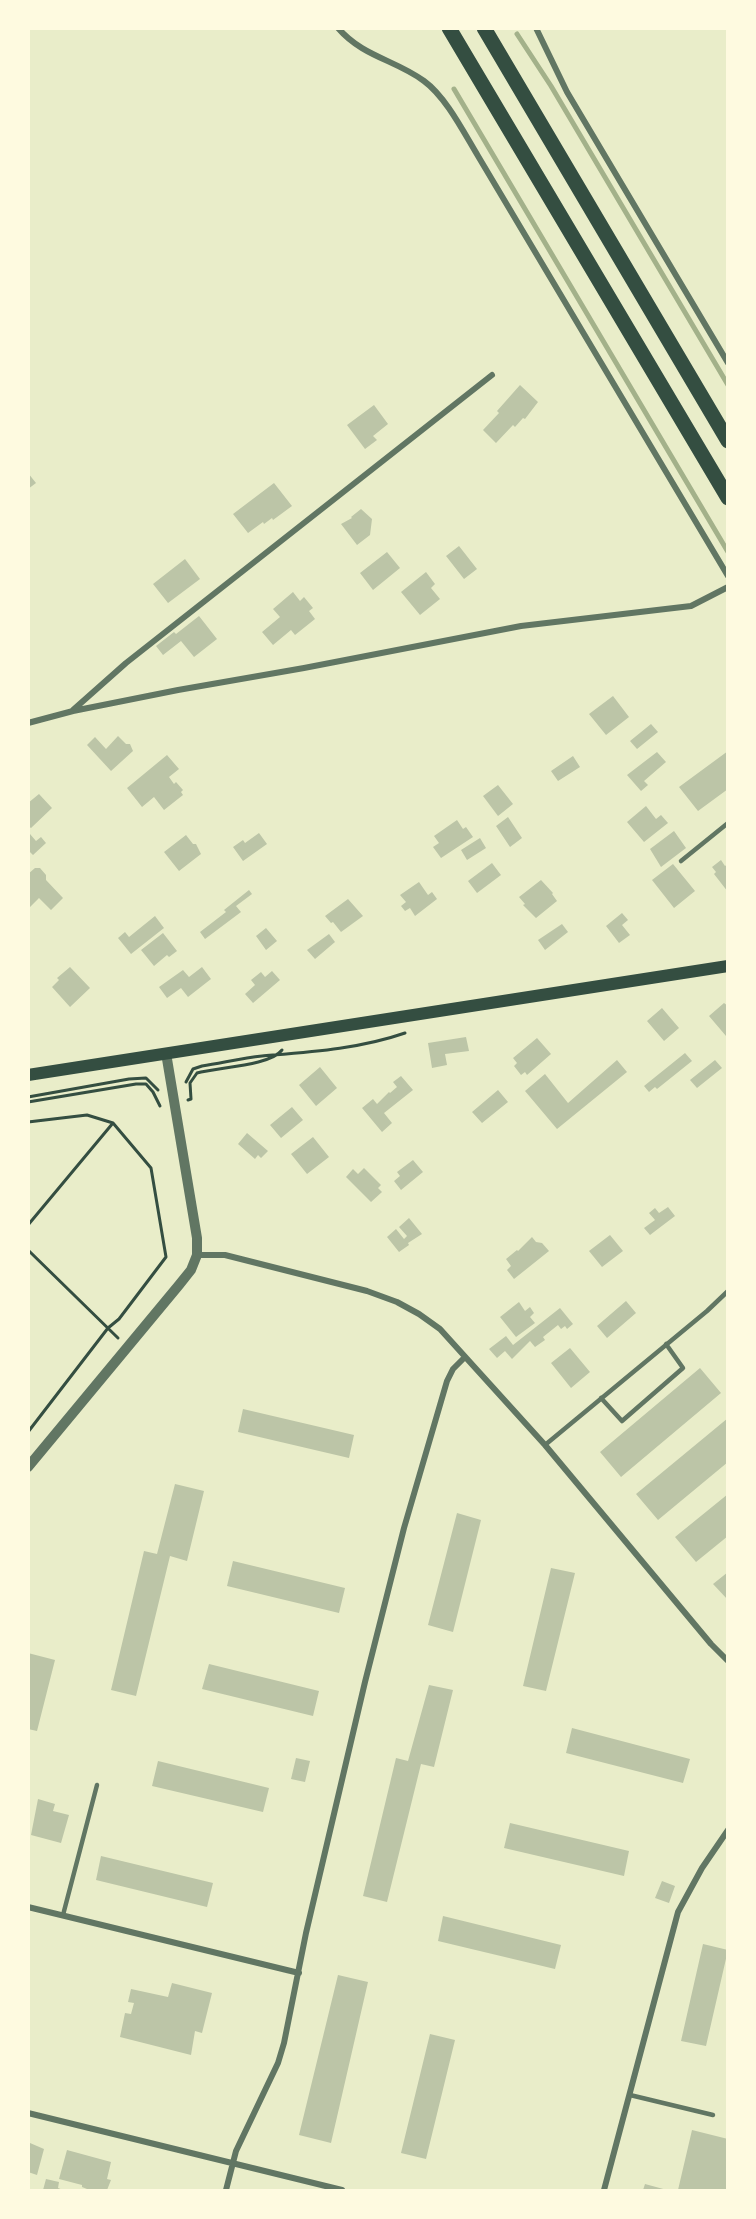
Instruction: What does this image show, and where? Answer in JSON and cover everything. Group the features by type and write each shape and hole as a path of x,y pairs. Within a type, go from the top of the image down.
{"main road":[{"path":"449,28 728,498"},
{"path":"484,28 728,441"},
{"path":"28,1075 728,966"}],"street":[{"path":"338,28 372,56 411,72 427,83 441,99 478,156 728,576"},
{"path":"536,28 567,92 728,363"},
{"path":"73,711 135,656 492,375"},
{"path":"28,723 73,711 521,626 691,606 728,587"},
{"path":"28,1467 180,1285 191,1270 197,1255 194,1217 166,1053"},
{"path":"197,1255 225,1255 367,1291 397,1302 440,1329 545,1445 711,1644 728,1661"},
{"path":"226,2190 236,2151 278,2063 365,1682 407,1517 447,1381 453,1369 465,1357"},
{"path":"604,2190 678,1912 702,1868 728,1830"},
{"path":"28,1907 299,1973"},
{"path":"28,2113 342,2190"}],"lane":[{"path":"681,861 728,823"},
{"path":"545,1445 728,1291"},
{"path":"601,1398 622,1421 683,1368 666,1344"},
{"path":"63,1915 97,1785"},
{"path":"630,2096 713,2115"}],"path":[{"path":"159,1105 191,1099 190,1083 196,1073 263,1061 278,1055 325,1051 370,1043 410,1031"},
{"path":"28,1102 146,1084 153,1092 162,1117"},
{"path":"28,1122 87,1115 113,1123 151,1168 165,1257 119,1319 108,1328 28,1432"},
{"path":"28,1225 113,1123"},
{"path":"28,1250 120,1339 126,1332"}],"building":[{"path":"520,385 538,402 525,419 523,418 515,427 513,425 496,443 483,430"},
{"path":"374,405 388,424 373,436 377,440 365,449 347,425"},
{"path":"28,473 36,483 28,489"},
{"path":"274,483 292,506 273,520 272,518 264,524 263,522 248,533 233,514"},
{"path":"361,509 372,519 370,535 357,545 341,524"},
{"path":"459,546 477,569 464,579 446,556"},
{"path":"387,552 400,568 373,590 360,573"},
{"path":"185,559 200,579 168,603 153,584"},
{"path":"426,572 435,584 431,588 440,599 420,615 401,592"},
{"path":"293,592 300,601 304,597 313,608 309,611 315,619 295,635 291,630 273,645 262,632 280,617 273,609"},
{"path":"199,616 217,639 194,657 181,641 163,655 156,646"},
{"path":"613,696 629,717 606,735 589,714"},
{"path":"651,724 658,732 637,749 630,741"},
{"path":"118,736 126,744 130,744 133,751 111,771 87,745 95,737 106,749"},
{"path":"728,751 728,789 698,811 679,787"},
{"path":"657,752 666,762 644,781 648,785 641,791 627,775"},
{"path":"167,755 179,769 169,777 183,790 181,792 183,795 164,810 154,797 142,807 127,788"},
{"path":"573,756 580,767 558,781 551,771"},
{"path":"498,785 513,804 498,816 483,796"},
{"path":"39,794 52,808 31,828 28,826 28,803"},
{"path":"646,806 656,819 661,815 668,823 644,842 627,822"},
{"path":"508,817 522,838 510,847 496,826"},
{"path":"457,820 473,837 441,858 433,847 439,843 434,836"},
{"path":"674,831 686,848 661,867 650,849"},
{"path":"259,833 267,844 243,861 233,847 243,840 245,843"},
{"path":"30,834 36,841 41,837 46,843 33,855 28,850"},
{"path":"186,835 193,844 196,844 201,854 179,871 164,852"},
{"path":"480,838 486,848 467,860 461,850"},
{"path":"721,860 725,866 728,864 728,892 714,874 716,872 712,867"},
{"path":"492,863 501,875 477,893 468,881"},
{"path":"673,864 695,891 674,908 652,880"},
{"path":"35,868 40,868 46,875 46,880 63,898 51,910 39,898 28,909 28,874"},
{"path":"541,880 557,901 536,918 523,905 525,904 519,897"},
{"path":"419,882 428,895 432,892 437,899 415,916 410,908 405,911 401,906 406,902 400,895"},
{"path":"249,890 252,894 236,906 241,912 205,939 200,932"},
{"path":"348,899 363,916 341,932 325,916"},
{"path":"622,913 628,920 622,925 630,935 619,943 606,926"},
{"path":"155,916 164,928 131,954 118,938 125,932 129,937"},
{"path":"562,924 568,932 545,950 538,940"},
{"path":"266,928 277,941 266,950 256,936"},
{"path":"163,933 177,951 169,957 167,955 154,966 141,950"},
{"path":"329,934 335,942 315,959 307,950"},
{"path":"70,967 90,988 70,1007 52,987 59,980 57,978"},
{"path":"202,967 211,979 188,997 181,988 167,998 159,987 183,970 189,977"},
{"path":"272,971 280,980 253,1003 245,994 255,985 251,980 261,972 265,977"},
{"path":"724,1003 728,1006 726,1036 709,1016"},
{"path":"662,1008 679,1028 664,1041 647,1021"},
{"path":"466,1037 469,1051 445,1054 447,1065 432,1068 428,1043"},
{"path":"537,1038 551,1054 527,1075 525,1072 521,1075 514,1066 517,1063 513,1058"},
{"path":"685,1053 692,1061 657,1089 655,1087 649,1092 644,1086"},
{"path":"617,1060 627,1072 557,1129 525,1091 545,1074 568,1103"},
{"path":"715,1060 722,1068 697,1088 690,1080"},
{"path":"320,1067 337,1088 316,1106 299,1085"},
{"path":"401,1076 413,1090 384,1113 392,1123 382,1132 362,1108 373,1099 377,1104 397,1087 393,1082"},
{"path":"498,1090 508,1102 482,1123 472,1112"},
{"path":"292,1107 303,1120 281,1138 270,1125"},
{"path":"247,1133 268,1151 261,1158 258,1155 255,1159 238,1144"},
{"path":"313,1137 329,1157 307,1174 291,1154"},
{"path":"413,1160 423,1172 401,1190 394,1181 400,1176 397,1172"},
{"path":"364,1168 381,1185 378,1188 382,1192 371,1202 346,1177 353,1169 358,1174"},
{"path":"668,1207 675,1216 650,1235 644,1228 655,1220 649,1213 655,1208 659,1213"},
{"path":"409,1218 422,1234 399,1252 387,1237 396,1229 404,1239 407,1236 399,1227"},
{"path":"610,1235 623,1251 602,1267 589,1251"},
{"path":"532,1237 549,1251 514,1279 507,1270 511,1266 506,1259"},
{"path":"626,1301 636,1313 607,1338 597,1326"},
{"path":"519,1302 525,1311 530,1307 534,1313 530,1317 535,1323 516,1337 500,1317"},
{"path":"560,1308 573,1324 567,1329 565,1326 561,1329 558,1325 543,1337 545,1340 535,1347 530,1341 512,1359 505,1351 497,1358 489,1349 506,1336 513,1345"},
{"path":"570,1348 590,1372 571,1388 551,1363"},
{"path":"700,1368 721,1393 621,1477 600,1452"},
{"path":"243,1409 354,1435 349,1458 238,1432"},
{"path":"728,1418 728,1462 658,1520 636,1494"},
{"path":"175,1484 204,1491 187,1561 170,1556 136,1696 111,1690 144,1551 157,1554"},
{"path":"728,1494 728,1536 696,1562 675,1537"},
{"path":"457,1513 481,1520 453,1632 428,1625"},
{"path":"233,1561 345,1588 339,1613 227,1586"},
{"path":"551,1568 575,1573 546,1691 523,1686"},
{"path":"728,1572 728,1600 713,1584"},
{"path":"28,1653 55,1660 37,1731 28,1729"},
{"path":"209,1664 319,1691 313,1716 202,1689"},
{"path":"429,1685 453,1690 434,1767 421,1764 387,1902 363,1896 396,1758 408,1761"},
{"path":"572,1728 690,1759 683,1783 566,1753"},
{"path":"296,1758 310,1761 305,1782 291,1779"},
{"path":"158,1761 269,1788 263,1812 152,1786"},
{"path":"38,1799 55,1804 53,1811 69,1815 61,1843 31,1835"},
{"path":"510,1823 629,1851 624,1876 504,1848"},
{"path":"101,1856 213,1883 207,1907 96,1880"},
{"path":"662,1881 675,1886 669,1903 655,1898"},
{"path":"443,1916 561,1945 555,1969 438,1941"},
{"path":"703,1944 728,1950 706,2046 681,2041"},
{"path":"338,1975 368,1982 331,2143 299,2135"},
{"path":"172,1983 212,1993 202,2033 195,2031 191,2055 120,2037 125,2013 131,2014 134,2003 128,2002 131,1989 168,1997"},
{"path":"430,2034 455,2040 426,2159 401,2153"},
{"path":"692,2130 728,2139 728,2190 678,2190"},
{"path":"28,2144 44,2149 37,2175 28,2172"},
{"path":"67,2150 111,2162 107,2179 111,2180 107,2190 87,2190 82,2185 59,2179"},
{"path":"46,2179 59,2182 58,2188 63,2190 43,2190"},
{"path":"645,2184 667,2190 643,2190"}],"waterway":[{"path":"517,34 551,86 728,385"},
{"path":"454,89 728,552"}]}
